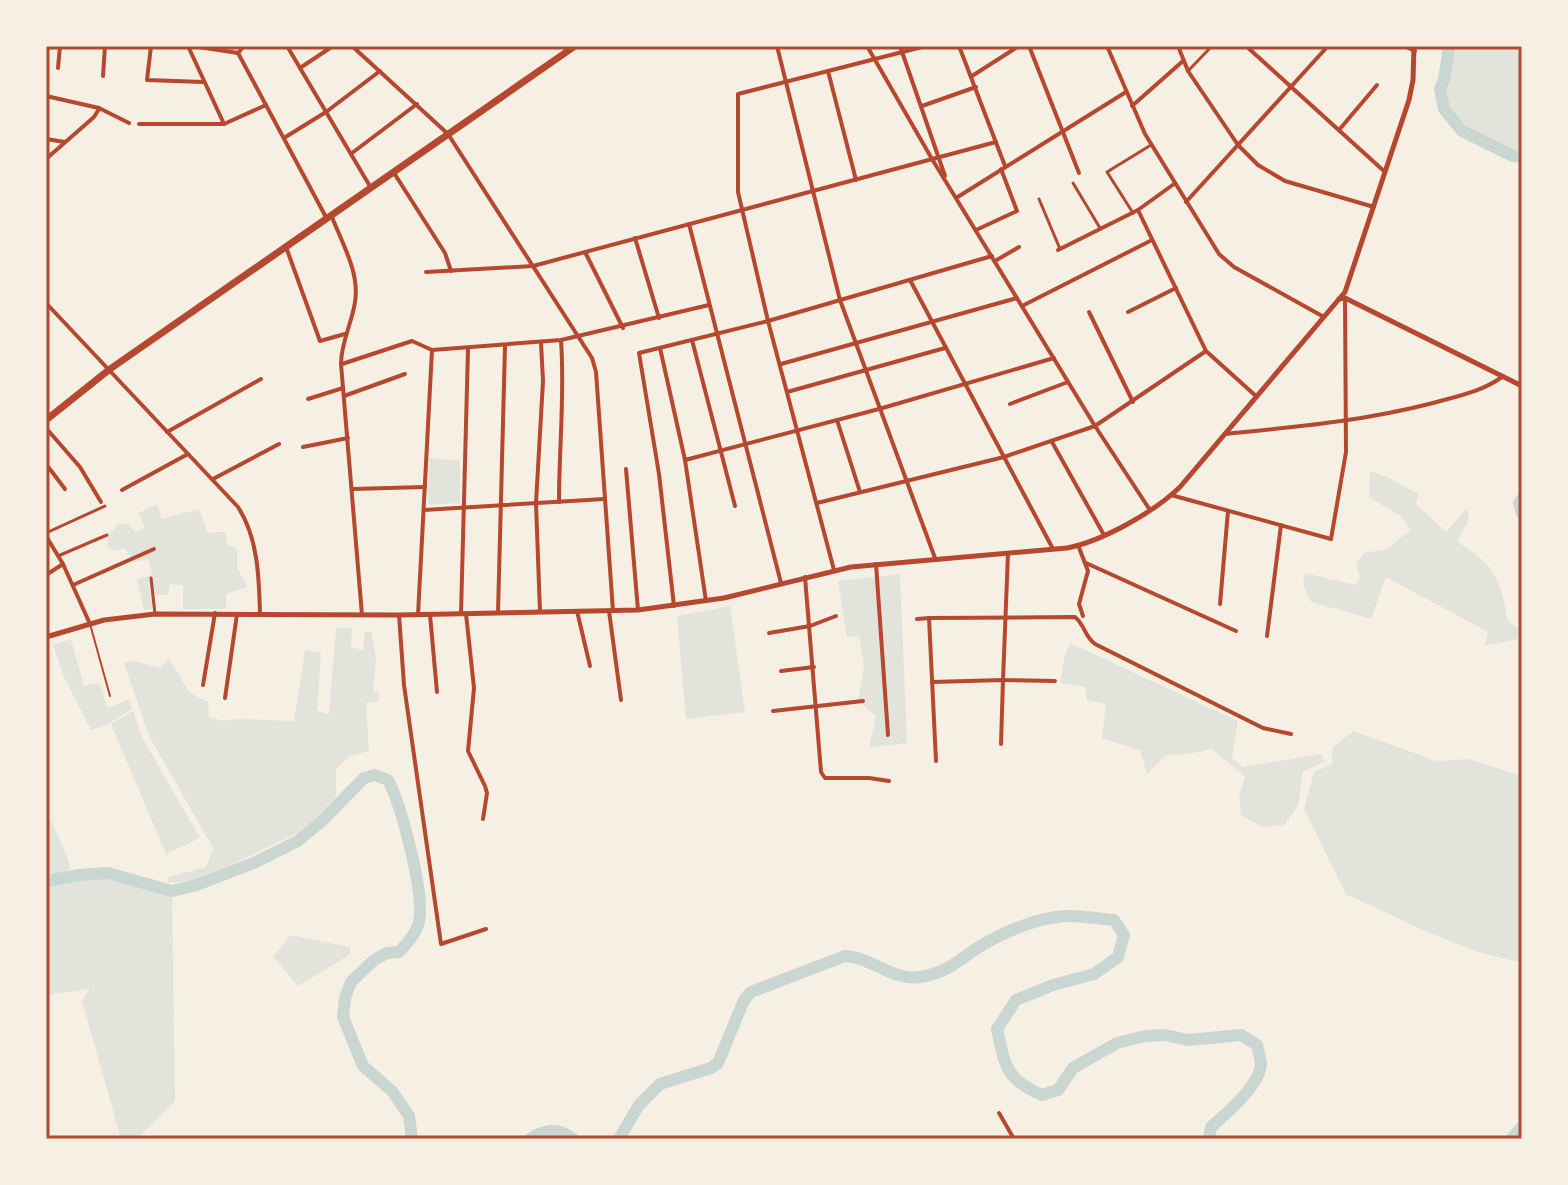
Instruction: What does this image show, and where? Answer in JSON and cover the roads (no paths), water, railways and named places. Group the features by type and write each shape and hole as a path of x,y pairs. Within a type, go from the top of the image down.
{"main road":[{"path":"46,420 110,369 575,46"}],"street":[{"path":"58,68 60,46"},
{"path":"103,76 105,46"},
{"path":"151,46 147,80 203,82"},
{"path":"224,124 203,82 190,46 241,48 266,105 330,218 350,263 356,287 341,364 362,615"},
{"path":"287,46 371,188"},
{"path":"300,68 333,46"},
{"path":"352,46 448,134 580,338 596,372 611,611 621,700"},
{"path":"777,46 840,300 935,558"},
{"path":"867,46 1068,382 1150,510"},
{"path":"900,46 948,183"},
{"path":"834,570 742,210 737,180 738,94 926,46"},
{"path":"959,46 996,142 1017,211 976,230"},
{"path":"972,76 1019,46"},
{"path":"1029,46 1079,173"},
{"path":"1107,46 1151,145 1213,246 1228,263 1324,317"},
{"path":"1178,46 1188,71 1238,145 1258,165 1278,178 1374,207"},
{"path":"1188,71 1212,46"},
{"path":"1246,46 1385,172"},
{"path":"1186,202 1328,46"},
{"path":"1171,495 1331,539 1343,478 1346,422 1343,296 1412,90 1414,49 1404,46"},
{"path":"1132,106 1183,61"},
{"path":"284,138 326,112 380,71"},
{"path":"828,71 856,180"},
{"path":"1339,130 1377,85"},
{"path":"921,106 976,87"},
{"path":"956,198 1126,92"},
{"path":"46,96 99,108 129,123"},
{"path":"351,154 417,104"},
{"path":"139,124 224,124 266,105"},
{"path":"46,159 94,117 99,108"},
{"path":"46,139 65,142"},
{"path":"426,272 533,266 996,142"},
{"path":"1151,145 1107,172 1152,240 1206,351 1257,397"},
{"path":"394,172 445,253 451,271"},
{"path":"1073,183 1101,229"},
{"path":"1039,199 1059,250 1135,211 1174,184"},
{"path":"689,224 781,583"},
{"path":"635,238 659,318"},
{"path":"1022,306 1152,240"},
{"path":"286,247 320,341 346,334"},
{"path":"674,606 659,474 639,353 993,259 1019,247"},
{"path":"585,252 623,328"},
{"path":"910,280 1053,549"},
{"path":"1128,312 1176,288"},
{"path":"46,637 90,624 155,614 430,615 638,610 706,601 834,570 1078,545 1104,535 1171,495 1343,296"},
{"path":"1343,296 1522,386"},
{"path":"780,364 1017,298"},
{"path":"46,303 238,507 248,523 256,560 260,613"},
{"path":"341,364 412,341 432,350 580,338 709,305"},
{"path":"1089,312 1133,402"},
{"path":"559,502 564,384 561,340"},
{"path":"692,340 735,506"},
{"path":"540,612 536,503 543,381 541,343"},
{"path":"498,613 505,346"},
{"path":"660,348 685,460 706,601"},
{"path":"787,392 945,348"},
{"path":"468,349 463,614 474,688 468,751 487,793 483,819"},
{"path":"418,615 432,350"},
{"path":"817,503 1004,457 1095,426 1206,351"},
{"path":"685,460 879,409 1054,358"},
{"path":"344,396 405,374"},
{"path":"1225,434 1346,422 1402,411 1486,388 1502,377"},
{"path":"167,432 261,379"},
{"path":"1010,404 1068,382"},
{"path":"308,399 343,388"},
{"path":"837,420 860,492"},
{"path":"46,428 80,467 103,504 46,534 90,624"},
{"path":"303,447 348,438"},
{"path":"1052,442 1104,535"},
{"path":"213,479 279,444"},
{"path":"122,490 188,454"},
{"path":"46,464 65,489"},
{"path":"626,469 638,610"},
{"path":"352,489 425,487"},
{"path":"424,510 604,499"},
{"path":"1220,604 1228,511"},
{"path":"1267,636 1281,525"},
{"path":"58,556 107,535"},
{"path":"1078,545 1086,563 1087,581 1079,608 1083,616"},
{"path":"73,585 154,549"},
{"path":"1001,744 1008,553"},
{"path":"1086,563 1236,631"},
{"path":"46,575 63,564"},
{"path":"876,564 888,735"},
{"path":"805,577 821,772 825,778 889,781"},
{"path":"151,578 155,614"},
{"path":"577,611 590,666"},
{"path":"203,685 215,613"},
{"path":"225,698 237,613"},
{"path":"399,615 404,685 441,944 486,929"},
{"path":"430,615 437,692"},
{"path":"917,619 1006,615 1075,617 1084,626 1087,638 1095,644 1263,728 1291,734"},
{"path":"769,633 810,626 836,616"},
{"path":"929,618 936,761"},
{"path":"781,671 814,667"},
{"path":"932,682 1055,681"},
{"path":"773,711 863,701"},
{"path":"999,1113 1014,1139"}],"lane":[{"path":"90,624 110,696"}],"waterway":[{"path":"1449,46 1440,89 1444,109 1462,131 1513,156 1522,157"},
{"path":"1522,499 1519,503 1522,514"},
{"path":"46,881 108,873 172,891 194,886 256,862 298,841 364,778 375,775 388,780 411,849 419,891 419,921 414,934 399,952 387,953 374,960 351,982 343,1017 363,1066 392,1091 409,1116 412,1139"},
{"path":"619,1139 639,1105 660,1084 718,1063 744,1000 751,992 845,956 864,960 900,976 931,975 1013,930 1044,919 1071,916 1114,920 1124,935 1118,957 1094,974 1053,985 1016,1000 997,1029 1009,1070 1020,1083 1042,1095 1058,1090 1073,1068 1117,1043 1145,1036 1165,1035 1188,1040 1241,1035 1257,1045 1261,1063 1259,1073 1241,1099 1211,1127 1209,1139"},
{"path":"1511,1139 1522,1127"},
{"path":"530,1139 552,1131 573,1139"}]}
